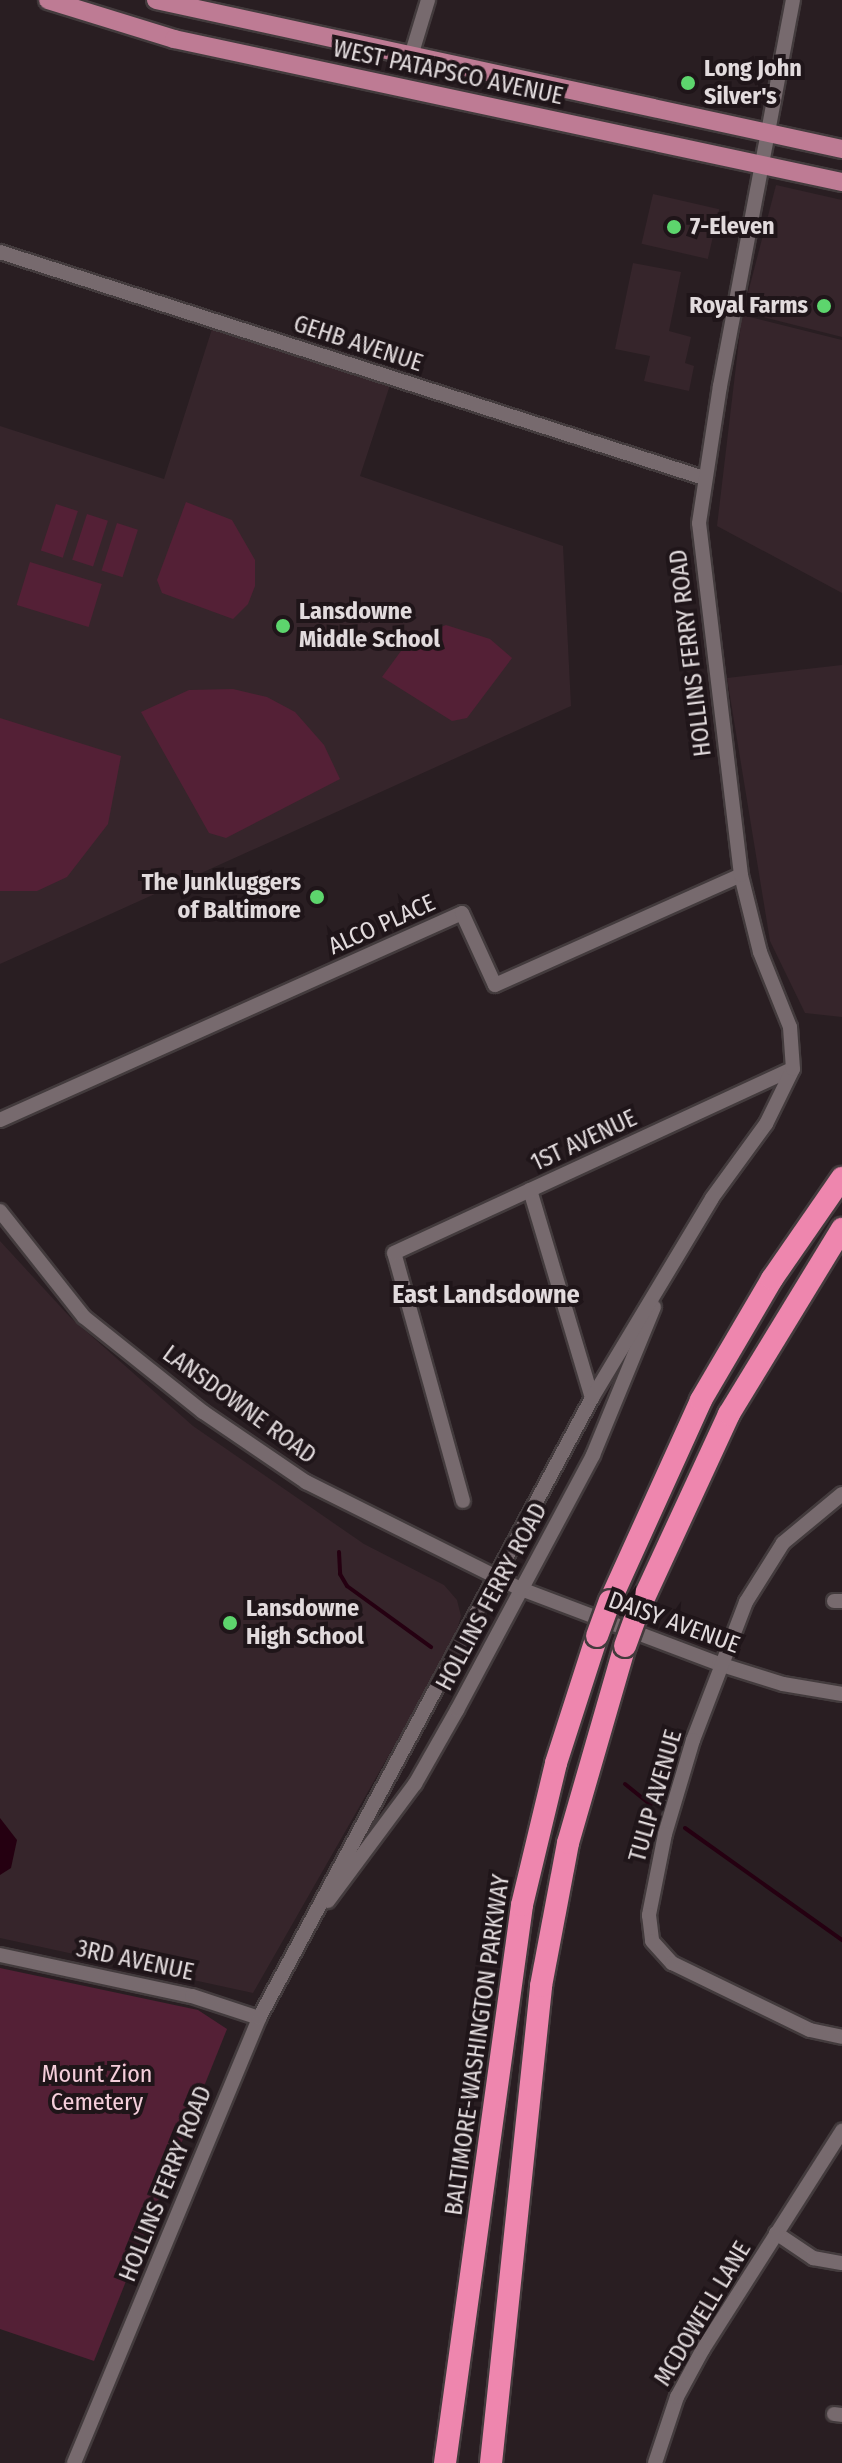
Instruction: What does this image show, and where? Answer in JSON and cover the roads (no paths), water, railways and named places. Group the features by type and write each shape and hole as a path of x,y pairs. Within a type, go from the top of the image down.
{"highway":[{"name":"BALTIMORE-WASHINGTON PARKWAY","path":"445,2463 522,1905 556,1763 610,1601 701,1400 772,1279 842,1178"},
{"path":"491,2463 513,2215 543,1971 587,1769 638,1611 729,1414 842,1229"}],"main road":[{"name":"WEST PATAPSCO AVENUE","path":"48,0 174,39 842,182"},
{"name":"WEST PATAPSCO AVENUE","path":"156,0 842,149"}],"street":[{"path":"411,56 428,0"},
{"name":"HOLLINS FERRY ROAD","path":"74,2463 259,2018 592,1398 671,1265 766,1124 793,1069 790,1027 760,952 741,875 702,567 704,478 793,0"},
{"name":"GEHB AVENUE","path":"0,252 704,478"},
{"name":"ALCO PLACE","path":"0,1120 462,913 495,985 741,875"},
{"name":"1ST AVENUE","path":"463,1501 394,1253 793,1069"},
{"path":"530,1190 592,1398"},
{"name":"LANSDOWNE ROAD","path":"0,1211 84,1317 215,1420 306,1482 496,1579"},
{"name":"HOLLINS FERRY ROAD","path":"308,1926 415,1784 593,1455 671,1265"},
{"name":"TULIP AVENUE","path":"842,1494 803,1522 764,1569 719,1664 665,1834 651,1900 652,1941 672,1963 810,2030 842,2037"},
{"name":"DAISY AVENUE","path":"496,1579 719,1664 783,1684 842,1694"},
{"name":"3RD AVENUE","path":"0,1955 192,1996 259,2018"},
{"name":"MCDOWELL LANE","path":"655,2463 683,2386 842,2131"},
{"path":"776,2233 813,2258 842,2263"}],"waterway":[{"path":"339,1552 340,1574 347,1586 431,1647"},
{"path":"625,1784 651,1805"},
{"path":"685,1828 842,1940"}],"place":[{"name":"Long John Silver's","path":"688,83"},
{"name":"7-Eleven","path":"674,227"},
{"name":"Royal Farms","path":"824,306"},
{"name":"Lansdowne Middle School","path":"283,626"},
{"name":"The Junkluggers of Baltimore","path":"317,897"},
{"name":"Lansdowne High School","path":"230,1623"}],"district":[{"name":"East Landsdowne","path":"486,1295"}],"park label":[{"name":"Mount Zion Cemetery","path":"97,2089"}]}
